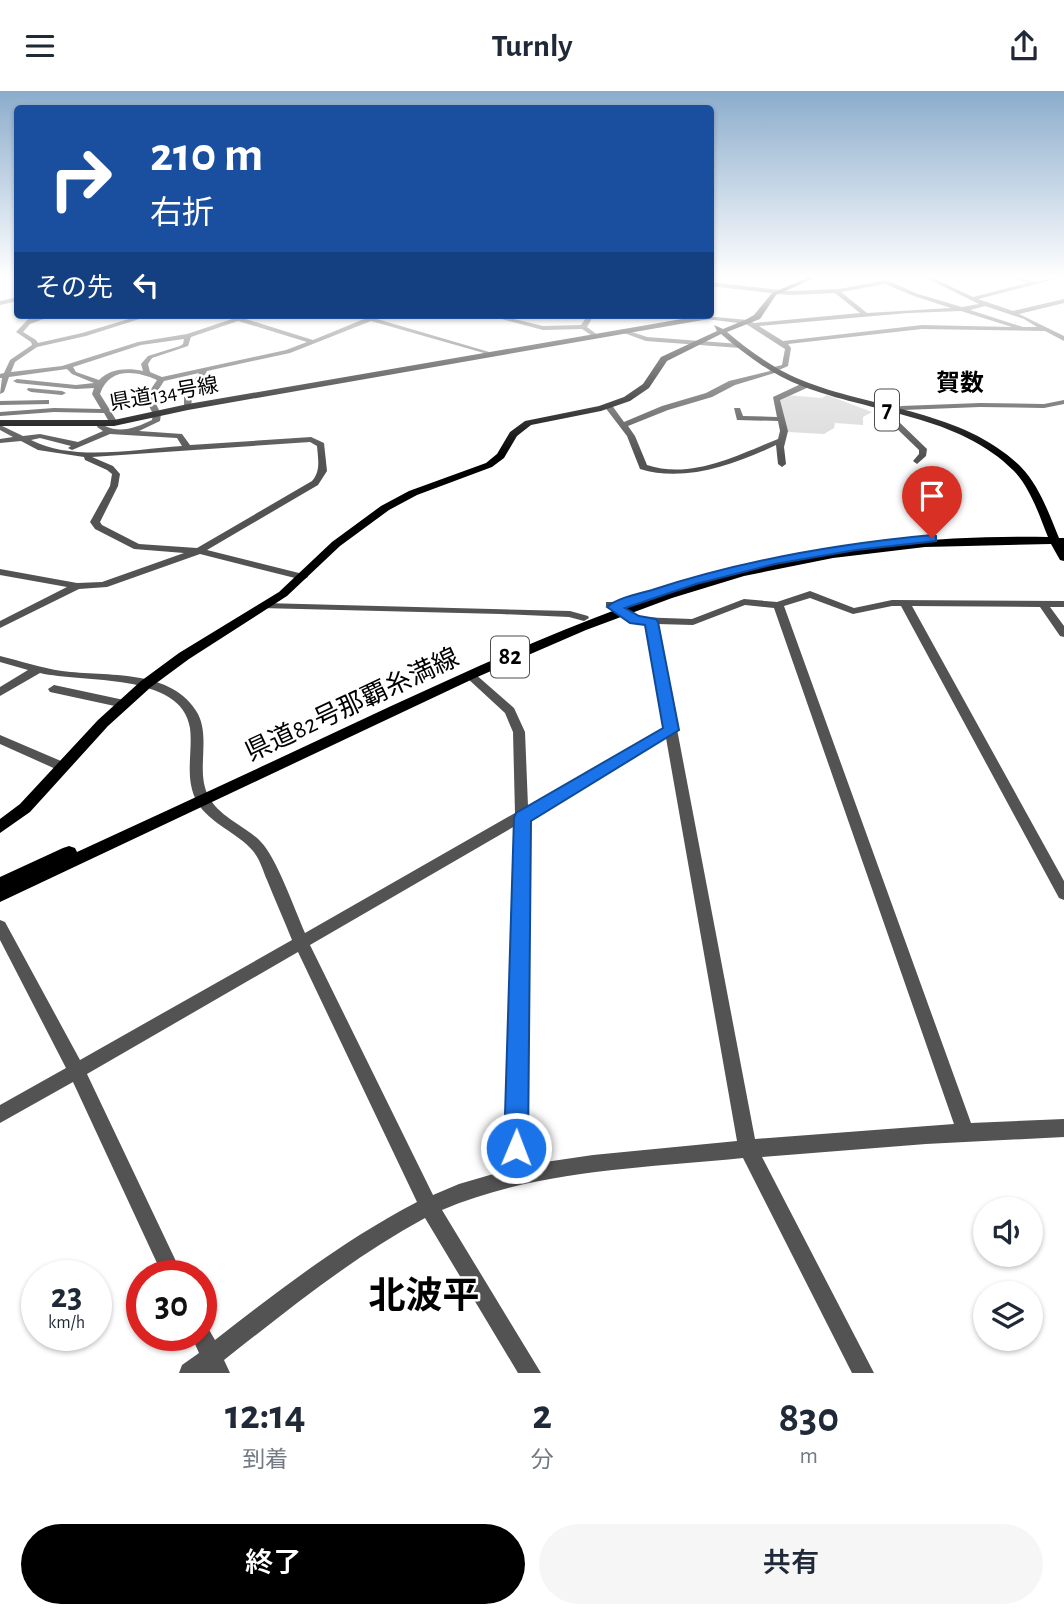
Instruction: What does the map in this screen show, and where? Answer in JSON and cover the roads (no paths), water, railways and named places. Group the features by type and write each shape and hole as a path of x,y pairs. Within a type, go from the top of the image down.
{"main road":[{"name":"県道134号線","path":"0,425 103,423 112,427 188,407 591,337"},
{"path":"0,827 25,808 146,684 166,668 264,606 303,577 336,544 392,503 489,465 500,456 513,434 522,426 541,418 608,406 638,392 649,383 664,359 709,337"},
{"name":"7","path":"729,337 774,370 806,385 965,435 1005,458 1025,479 1059,539 1064,558"},
{"name":"県道82号那覇糸満線","path":"0,895 464,669 615,607 716,574 830,550 951,537 1059,539"},
{"name":"県道82号那覇糸満線","path":"0,884 202,796 615,607"}],"street":[{"path":"27,337 36,346"},
{"path":"2,385 14,358 36,346 76,337"},
{"path":"144,337 147,342"},
{"path":"2,385 31,373 69,367 147,342 182,337"},
{"path":"146,371 144,364 150,357 182,348 186,345 188,337"},
{"path":"297,337 314,342"},
{"path":"17,381 76,387 100,384 116,372 146,371 161,379 288,352 327,337"},
{"path":"433,337 493,354"},
{"path":"640,337 740,347"},
{"path":"624,425 665,408 709,395 732,383 785,366 788,348 772,337"},
{"path":"782,343 829,337"},
{"path":"69,367 74,373 100,384"},
{"path":"188,407 188,397 204,370"},
{"path":"2,385 31,373"},
{"path":"130,431 158,420 149,398 161,379"},
{"path":"100,384 96,394 112,427"},
{"path":"2,385 62,393"},
{"path":"782,464 784,431 776,399 806,385"},
{"path":"50,402 76,387"},
{"path":"0,403 98,401"},
{"path":"917,461 923,454 923,449 893,420 890,415 892,411 901,408 980,405 1044,406 1064,402"},
{"path":"608,406 634,441 643,467 655,471 680,470 733,461 782,440"},
{"path":"0,414 54,410 105,411"},
{"path":"737,410 740,418 780,419"},
{"path":"0,425 35,446 60,453 315,440 321,445 323,469 319,480 199,551 103,585 76,586 0,572"},
{"path":"80,450 112,427 138,434 179,436 188,448"},
{"path":"0,441 45,436 80,450 116,474 114,486 95,522 98,527 137,547 199,551 303,577"},
{"path":"0,625 76,586"},
{"path":"615,607 635,620 693,622 744,602 778,605 810,594 853,611 891,603 1064,604"},
{"path":"1043,604 1064,634"},
{"path":"778,605 965,1131"},
{"path":"906,605 1064,894"},
{"path":"264,606 500,611 570,614 584,618"},
{"path":"651,622 748,1149 863,1373"},
{"path":"0,659 38,669 146,684 177,695 190,709 194,719 194,767 202,796 210,808 254,840 262,852 301,942 429,1206 530,1373"},
{"path":"0,692 38,669"},
{"path":"470,674 510,711 516,721 523,818 516,1176"},
{"path":"54,689 124,704"},
{"path":"0,1115 523,818 671,730"},
{"path":"0,739 63,767"},
{"path":"0,926 77,1071 166,1260"},
{"path":"190,1373 215,1365 310,1282 429,1206 516,1176 570,1167 748,1149 965,1131 1064,1128"}],"district":[{"name":"賀数","path":"960,384"},
{"name":"北波平","path":"424,1296"}]}
